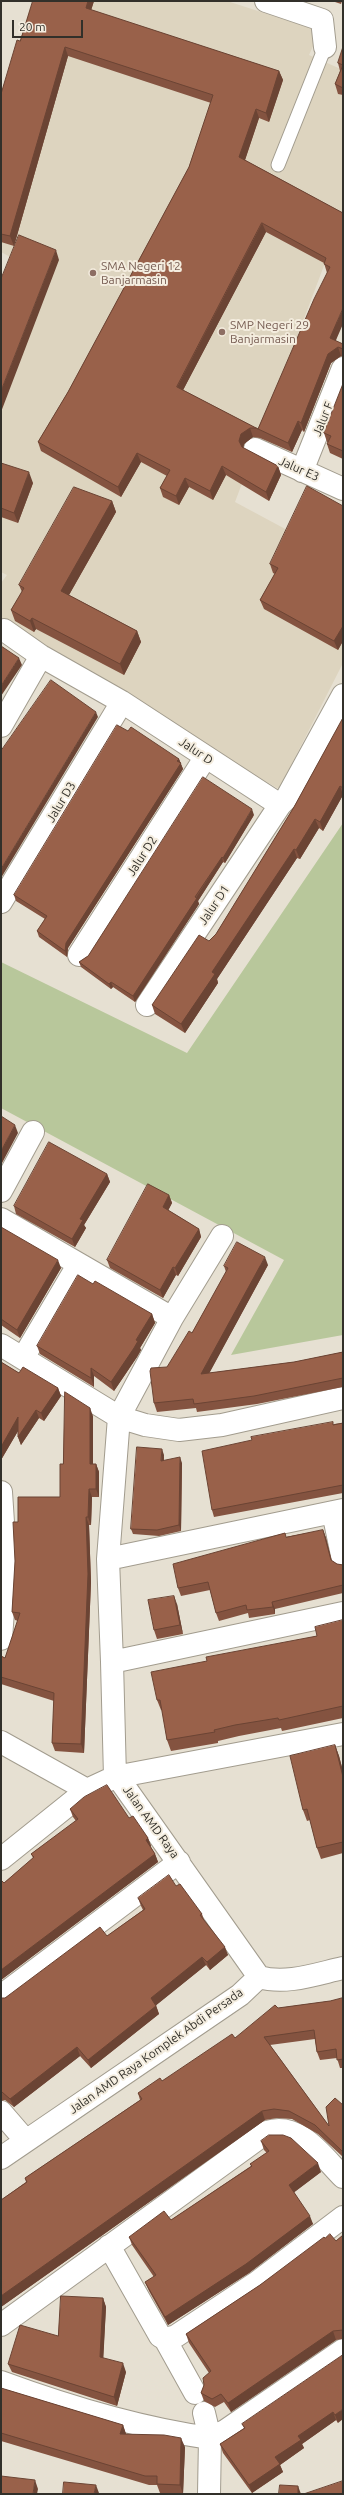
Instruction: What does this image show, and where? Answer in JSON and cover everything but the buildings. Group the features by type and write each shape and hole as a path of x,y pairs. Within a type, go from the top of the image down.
{"street":[{"path":"266,1 322,20 325,47"},
{"name":"Jalur F","path":"302,471 343,368"},
{"name":"Jalur E3","path":"255,449 343,489"},
{"name":"Jalur D","path":"4,630 41,656 122,702 205,758 280,805"},
{"path":"1,726 41,656"},
{"path":"280,805 293,787 343,695"},
{"name":"Jalur D3","path":"1,902 122,702"},
{"name":"Jalur D2","path":"79,955 205,758"},
{"name":"Jalur D1","path":"147,1005 280,805"},
{"path":"1,1191 33,1132"},
{"path":"1,1219 78,1265 172,1318"},
{"path":"222,1236 172,1318 119,1417 108,1559 116,1776 343,1734"},
{"path":"23,1358 78,1265"},
{"path":"1,1345 119,1417 145,1424 179,1430 222,1425 343,1398"},
{"path":"1,1492 3,1500 3,1587 1,1639"},
{"path":"108,1559 338,1511 343,1560"},
{"path":"112,1662 343,1613"},
{"path":"1,1742 87,1790"},
{"name":"Jalan AMD Raya","path":"1,1859 87,1790 116,1776 180,1862 259,1976"},
{"path":"1,1996 180,1862"},
{"path":"259,1976 267,1979 290,1979 343,1968"},
{"name":"Jalan AMD Raya Komplek Abdi Persada","path":"1,2158 240,1995 259,1976"},
{"path":"1,2112 26,2141"},
{"path":"1,2325 267,2132 276,2129 288,2130 306,2139 343,2177"},
{"path":"165,2339 176,2336 256,2283 343,2216"},
{"path":"109,2246 160,2336 165,2339 195,2393"},
{"path":"1,2382 55,2402 129,2423 210,2438 225,2431 343,2350"},
{"path":"204,2413 210,2438 209,2494"}],"lane":[{"path":"278,165 325,47"}],"shaded area":[{"path":"32,1 227,1 320,31 309,55 343,70 343,215 235,502 343,560 343,663 279,789 106,690 1,635 1,583 7,575 1,572 1,288 14,259 1,252 1,100"}],"green space":[{"path":"343,823 343,1335 231,1355 284,1260 1,1108 1,962 187,1053"}],"place":[{"name":"SMA Negeri 12 Banjarmasin","path":"93,273"},
{"name":"SMP Negeri 29 Banjarmasin","path":"222,332"}]}
